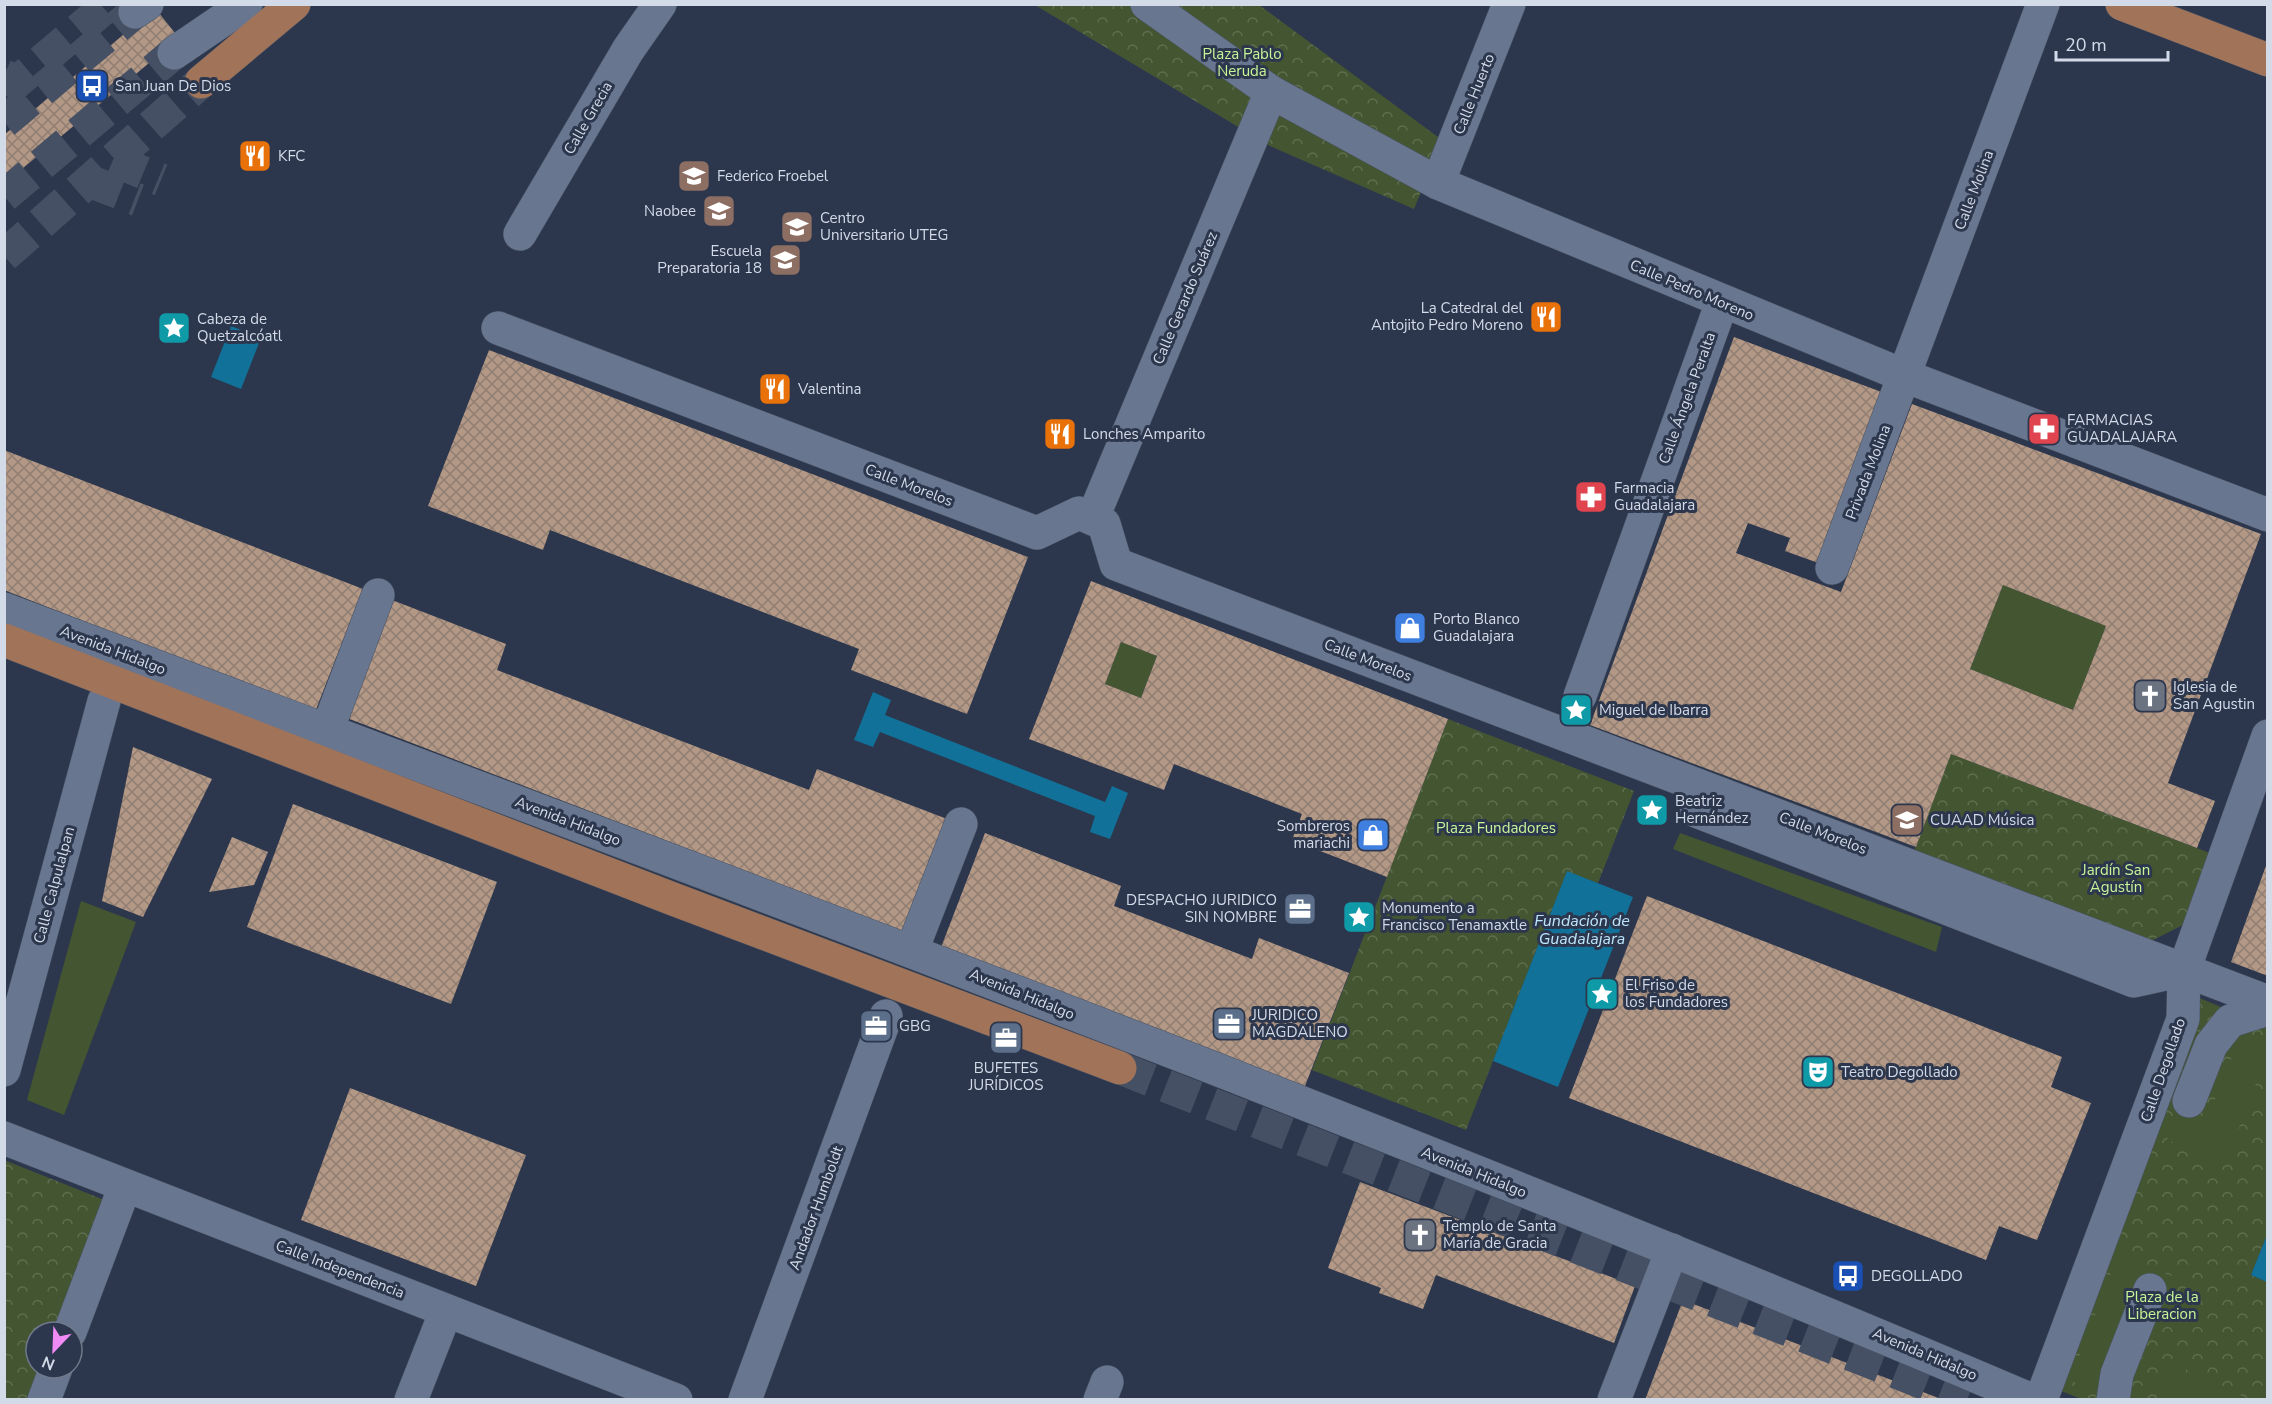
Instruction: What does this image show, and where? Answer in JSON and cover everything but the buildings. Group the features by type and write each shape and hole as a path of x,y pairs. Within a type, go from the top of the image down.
{"main road":[{"path":"201,82 294,4"},
{"path":"2122,4 2268,60"},
{"name":"Avenida Hidalgo","path":"4,640 673,899 1120,1068"},
{"path":"4,662 456,837 673,899"}],"street":[{"path":"174,53 246,4"},
{"name":"Calle Grecia","path":"520,234 628,50 660,4"},
{"name":"Calle Pedro Moreno","path":"1148,4 1271,92 1438,183 1905,376 2268,515"},
{"name":"Calle Huerto","path":"1438,183 1509,4"},
{"name":"Calle Molina","path":"1905,376 2043,4"},
{"name":"Calle Gerardo Suárez","path":"1100,503 1271,92"},
{"name":"Calle Ángela Peralta","path":"1580,696 1722,302"},
{"name":"Calle Morelos","path":"498,328 1037,533 1079,513 1104,524 1116,564 2268,1002"},
{"name":"Privada Molina","path":"1832,568 1905,376"},
{"path":"331,720 378,595"},
{"name":"Avenida Hidalgo","path":"4,609 912,950 1672,1250 1927,1354 2032,1400"},
{"name":"Calle Calpulalpan","path":"4,1070 104,701"},
{"name":"Calle Degollado","path":"2041,1400 2183,1019 2184,970 2268,736"},
{"path":"1696,811 2134,981 2184,970"},
{"path":"912,950 961,824"},
{"path":"2189,1101 2211,1045 2230,1021 2268,1009"},
{"name":"Andador Humboldt","path":"745,1400 886,1016"},
{"name":"Calle Independencia","path":"4,1138 676,1400"},
{"path":"74,1320 125,1186"},
{"path":"1614,1400 1672,1250"},
{"path":"2114,1400 2117,1374 2150,1290"},
{"path":"411,1400 446,1311"},
{"path":"44,1400 52,1380"}],"green space":[{"name":"Plaza Pablo Neruda","path":"1035,5 1259,5 1442,140 1414,209 1270,146"},
{"path":"2003,585 2106,626 2073,710 1970,669"},
{"path":"1121,642 1157,656 1141,698 1105,684"},
{"name":"Plaza Fundadores","path":"1448,719 1634,791 1598,883 1567,872 1466,1130 1312,1070"},
{"name":"Jardín San Agustín","path":"1951,754 2215,855 2189,922 2137,948 1910,862"},
{"path":"1680,833 1942,927 1936,952 1673,849"},
{"path":"81,901 136,922 64,1115 27,1100"},
{"name":"Plaza de la Liberacion","path":"2180,990 2267,1026 2267,1235 2251,1275 2267,1282 2267,1399 2081,1399 2034,1380"},
{"path":"2248,1034 2259,1038 2253,1052 2266,1058 2225,1163 2167,1140 2177,1113 2205,1124 2237,1044"},
{"path":"4,1160 132,1211 84,1340 84,1320 24,1320 24,1380 69,1380 62,1399 5,1399"},
{"path":"2118,1255 2180,1279 2174,1294 2139,1280 2098,1386 2100,1396 2077,1386 2072,1376"},
{"path":"2176,1351 2191,1357 2185,1373 2250,1399 2156,1399"}],"water":[{"path":"231,326 261,338 241,389 211,377"},
{"path":"873,692 891,700 885,715 1105,802 1112,786 1128,793 1110,839 1090,832 1095,816 880,732 873,747 854,740"},
{"name":"Fundación de Guadalajara","path":"1567,871 1633,897 1558,1087 1493,1061"},
{"path":"2267,1235 2267,1282 2251,1275"}],"tunnel":[{"path":"4,93 109,4"},
{"path":"4,122 135,12"},
{"path":"4,196 174,53"},
{"path":"4,76 18,82"},
{"path":"4,256 201,82"},
{"path":"113,160 161,180"},
{"path":"89,181 138,200"},
{"path":"1120,1068 1967,1400"}],"place":[{"name":"San Juan De Dios","path":"92,86"},
{"name":"KFC","path":"255,156"},
{"name":"Federico Froebel","path":"694,176"},
{"name":"Naobee","path":"719,211"},
{"name":"Centro Universitario UTEG","path":"797,227"},
{"name":"Escuela Preparatoria 18","path":"785,260"},
{"name":"La Catedral del Antojito Pedro Moreno","path":"1546,317"},
{"name":"Cabeza de Quetzalcóatl","path":"174,328"},
{"name":"Valentina","path":"775,389"},
{"name":"FARMACIAS GUADALAJARA","path":"2044,429"},
{"name":"Lonches Amparito","path":"1060,434"},
{"name":"Farmacia Guadalajara","path":"1591,497"},
{"name":"Porto Blanco Guadalajara","path":"1410,628"},
{"name":"Iglesia de San Agustin","path":"2150,696"},
{"name":"Miguel de Ibarra","path":"1576,710"},
{"name":"Beatriz Hernández","path":"1652,810"},
{"name":"CUAAD Música","path":"1907,820"},
{"name":"Sombreros mariachi","path":"1373,835"},
{"name":"DESPACHO JURIDICO SIN NOMBRE","path":"1300,909"},
{"name":"Monumento a Francisco Tenamaxtle","path":"1359,917"},
{"name":"El Friso de los Fundadores","path":"1602,994"},
{"name":"JURIDICO MAGDALENO","path":"1229,1024"},
{"name":"GBG","path":"876,1026"},
{"name":"BUFETES JURÍDICOS","path":"1006,1038"},
{"name":"Teatro Degollado","path":"1818,1072"},
{"name":"Templo de Santa María de Gracia","path":"1420,1235"},
{"name":"DEGOLLADO","path":"1848,1276"}]}
